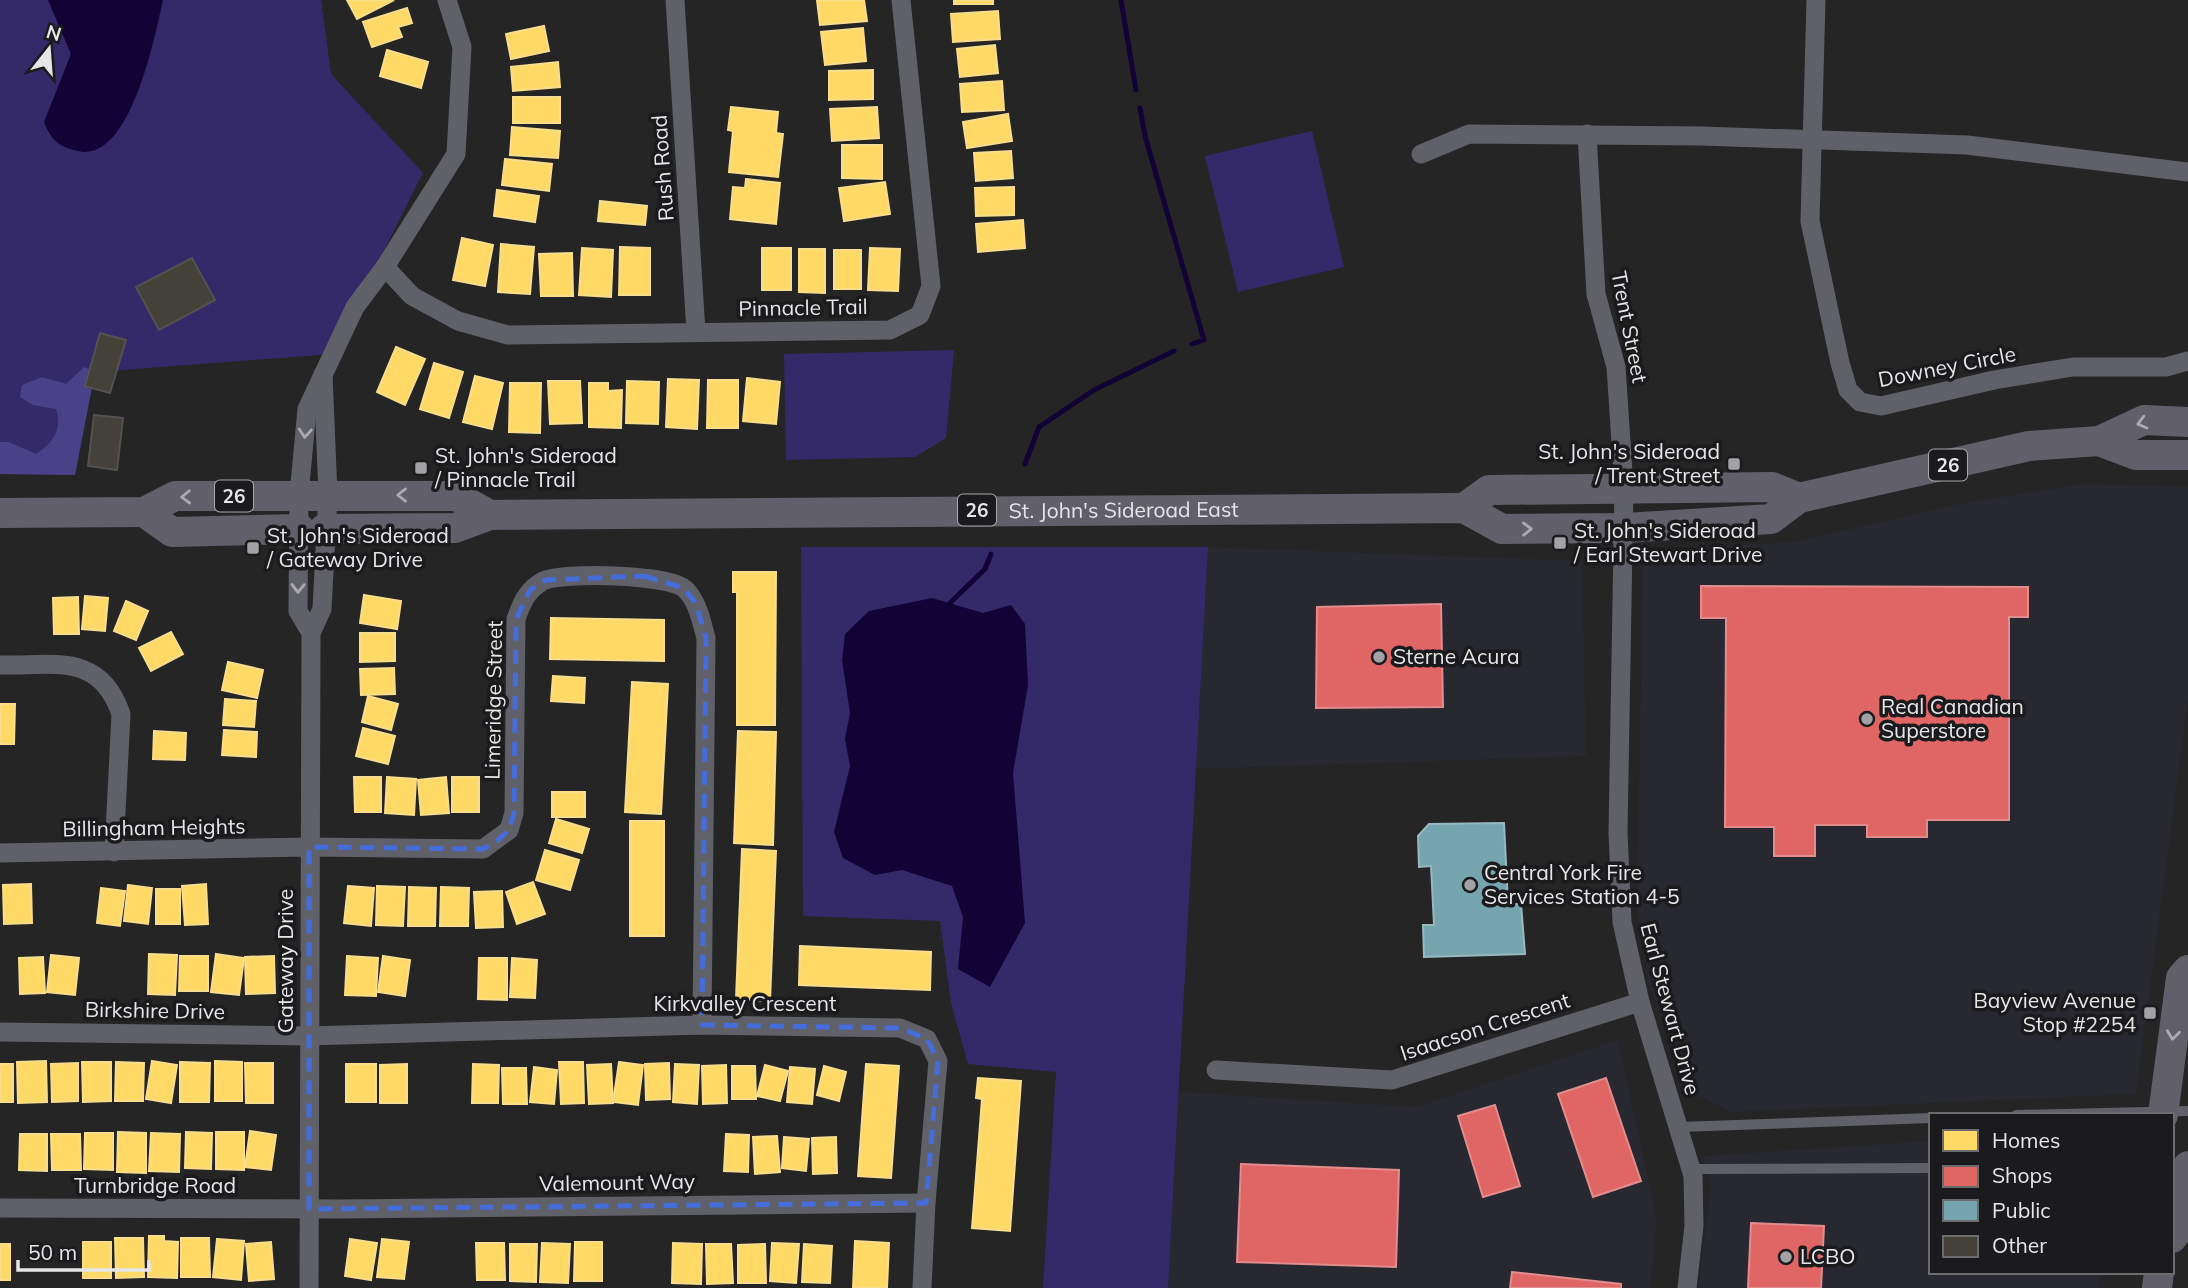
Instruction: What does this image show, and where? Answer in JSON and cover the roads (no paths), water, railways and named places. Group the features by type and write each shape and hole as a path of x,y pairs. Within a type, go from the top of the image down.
{"main road":[{"name":"St. John's Sideroad East","path":"144,512 172,532 455,528 490,515 1464,508 1502,529 1625,528 1771,519 1799,498 2029,446 2099,441 2144,419 2188,422"},
{"name":"St. John's Sideroad East","path":"2099,441 2136,455 2188,455"},
{"path":"1464,508 1489,490 1772,487 1799,498"},
{"name":"St. John's Sideroad East","path":"0,513 144,512 175,496 313,495 456,496 490,515"},
{"path":"2171,1112 2181,978 2188,970"},
{"path":"2174,1235 2178,1230 2188,1166"}],"street":[{"path":"313,495 307,410 355,307 385,267 456,154 462,47 447,0"},
{"name":"Rush Road","path":"675,0 696,332"},
{"name":"Pinnacle Trail","path":"385,267 412,296 458,321 508,335 890,330 920,315 931,286 901,0"},
{"name":"Downey Circle","path":"1816,0 1810,221 1845,381 1848,390 1860,402 1881,406 1994,380 2073,367 2166,367 2188,362"},
{"path":"1421,155 1469,134 1812,139 1966,145 2188,172"},
{"name":"Trent Street","path":"1587,135 1596,294 1616,367 1624,487"},
{"path":"312,529 323,374"},
{"name":"Earl Stewart Drive","path":"1624,487 1618,832 1622,922 1640,1002 1691,1169 1694,1226 1687,1288"},
{"name":"Gateway Drive","path":"309,1288 311,633 298,611 312,529 313,495"},
{"name":"Limeridge Street","path":"309,847 484,849 497,841 509,830 514,813 516,619 526,596 546,579 644,576 669,580 684,588 696,604 706,638 702,1025"},
{"path":"0,665 75,666 97,673 114,694 121,714 114,852"},
{"name":"Billingham Heights","path":"0,853 309,847"},
{"name":"Isaacson Crescent","path":"1216,1070 1392,1080 1640,1002"},
{"name":"Kirkvalley Crescent","path":"308,1036 702,1025 900,1028 927,1040 938,1061 922,1288"},
{"name":"Birkshire Drive","path":"0,1032 308,1036"},
{"name":"Valemount Way","path":"309,1209 926,1203"},
{"name":"Turnbridge Road","path":"0,1208 309,1209"}],"lane":[{"path":"2119,1113 2171,1112"},
{"path":"1679,1127 1929,1118"},
{"path":"1691,1169 1929,1168"}],"waterway":[{"path":"1121,0 1136,90"},
{"path":"1140,108 1145,136 1204,340 1192,344"},
{"path":"1025,464 1039,427 1094,390 1174,351"},
{"path":"950,603 985,569 991,554"}],"place":[{"name":"St. John's Sideroad / Trent Street","path":"1734,464"},
{"name":"St. John's Sideroad / Pinnacle Trail","path":"421,468"},
{"name":"St. John's Sideroad / Earl Stewart Drive","path":"1560,543"},
{"name":"St. John's Sideroad / Gateway Drive","path":"253,548"},
{"name":"Sterne Acura","path":"1379,657"},
{"name":"Real Canadian Superstore","path":"1867,719"},
{"name":"Central York Fire Services Station 4-5","path":"1470,885"},
{"name":"Bayview Avenue Stop #2254","path":"2150,1013"},
{"name":"LCBO","path":"1786,1257"}]}
